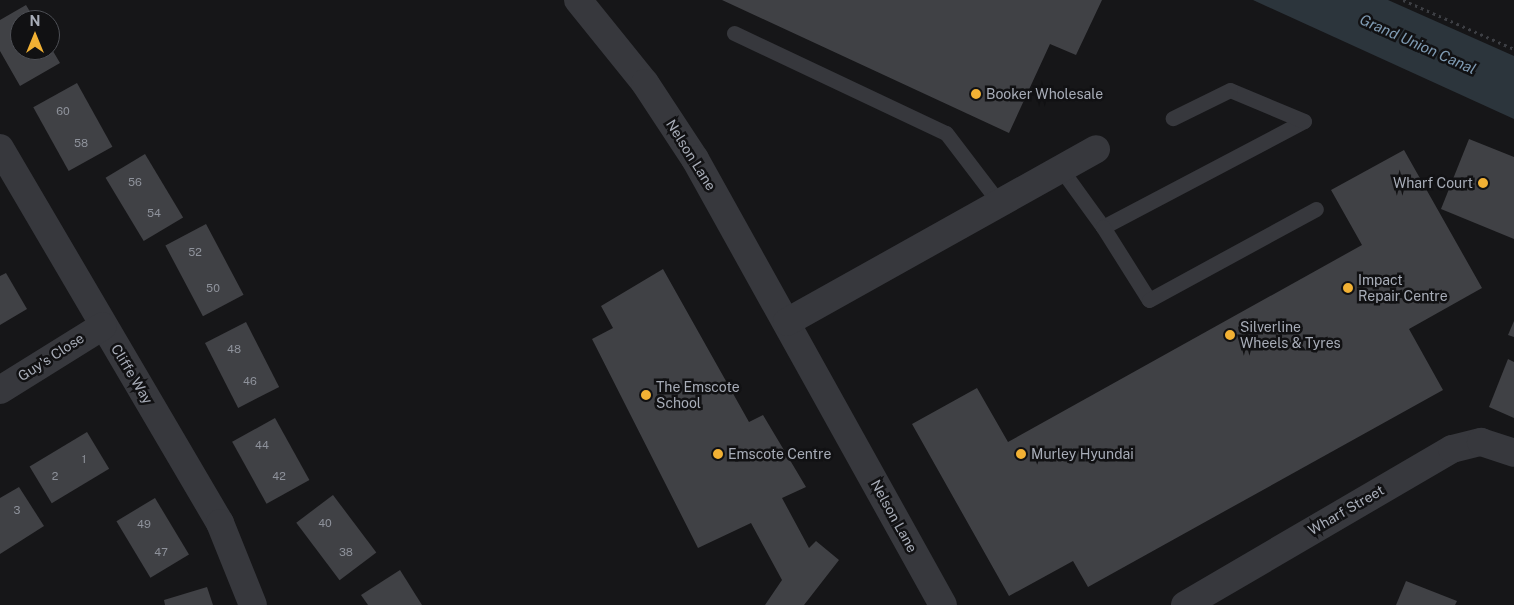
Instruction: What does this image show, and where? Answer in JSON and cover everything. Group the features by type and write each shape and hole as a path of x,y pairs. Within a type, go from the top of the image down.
{"street":[{"name":"Nelson Lane","path":"578,0 645,83 695,159 943,605"},
{"name":"Cliffe Way","path":"0,148 220,523 253,605"},
{"path":"787,322 1096,149"},
{"name":"Guy's Close","path":"0,390 103,326"},
{"name":"Wharf Street","path":"1185,605 1452,449 1481,442 1514,453"}],"lane":[{"path":"734,32 946,133 1000,204"},
{"path":"1103,228 1304,122 1230,90 1173,118"},
{"path":"1061,169 1103,228 1149,300 1316,209"}],"path":[{"path":"1403,0 1514,49"}],"water":[{"name":"Grand Union Canal","path":"1253,0 1388,0 1514,56 1514,119"}],"building":[{"name":"Booker Wholesale","path":"722,0 1102,0 1076,55 1050,44 1009,133"},
{"path":"26,5 29,10 17,10"},
{"path":"10,14 10,60 58,60 60,63 20,86 0,51 0,20"},
{"path":"77,83 112,147 69,171 33,107"},
{"name":"Wharf Court","path":"1469,139 1514,157 1514,239 1441,209"},
{"path":"1404,150 1482,288 1409,329 1443,390 1088,587 1073,561 1009,596 912,424 977,388 1008,442 1362,245 1331,190"},
{"path":"145,154 183,217 144,241 106,178"},
{"path":"206,224 244,295 203,316 165,246"},
{"name":"Emscote Centre","path":"663,269 749,422 763,415 806,487 782,498 809,548 816,541 839,560 804,605 765,605 782,580 751,523 698,548 592,339 613,328 601,306"},
{"path":"6,273 27,309 0,325 0,276"},
{"path":"1514,321 1514,337 1508,335"},
{"path":"246,322 279,387 238,408 205,343"},
{"path":"1508,359 1514,362 1514,418 1489,407"},
{"path":"275,418 309,480 267,504 232,442"},
{"path":"87,432 109,469 52,503 30,467"},
{"path":"19,487 44,526 0,554 0,498"},
{"path":"333,495 376,553 340,580 296,523"},
{"path":"155,498 189,555 150,578 116,521"},
{"path":"400,570 422,605 368,605 361,595"},
{"path":"1406,581 1457,601 1455,605 1396,605"},
{"path":"207,587 213,605 165,605 164,600"}],"place":[{"name":"Booker Wholesale","path":"976,94"},
{"name":"Wharf Court","path":"1483,183"},
{"name":"Impact Repair Centre","path":"1348,288"},
{"name":"Silverline Wheels & Tyres","path":"1230,335"},
{"name":"The Emscote School","path":"646,395"},
{"name":"Emscote Centre","path":"718,454"},
{"name":"Murley Hyundai","path":"1021,454"}]}
